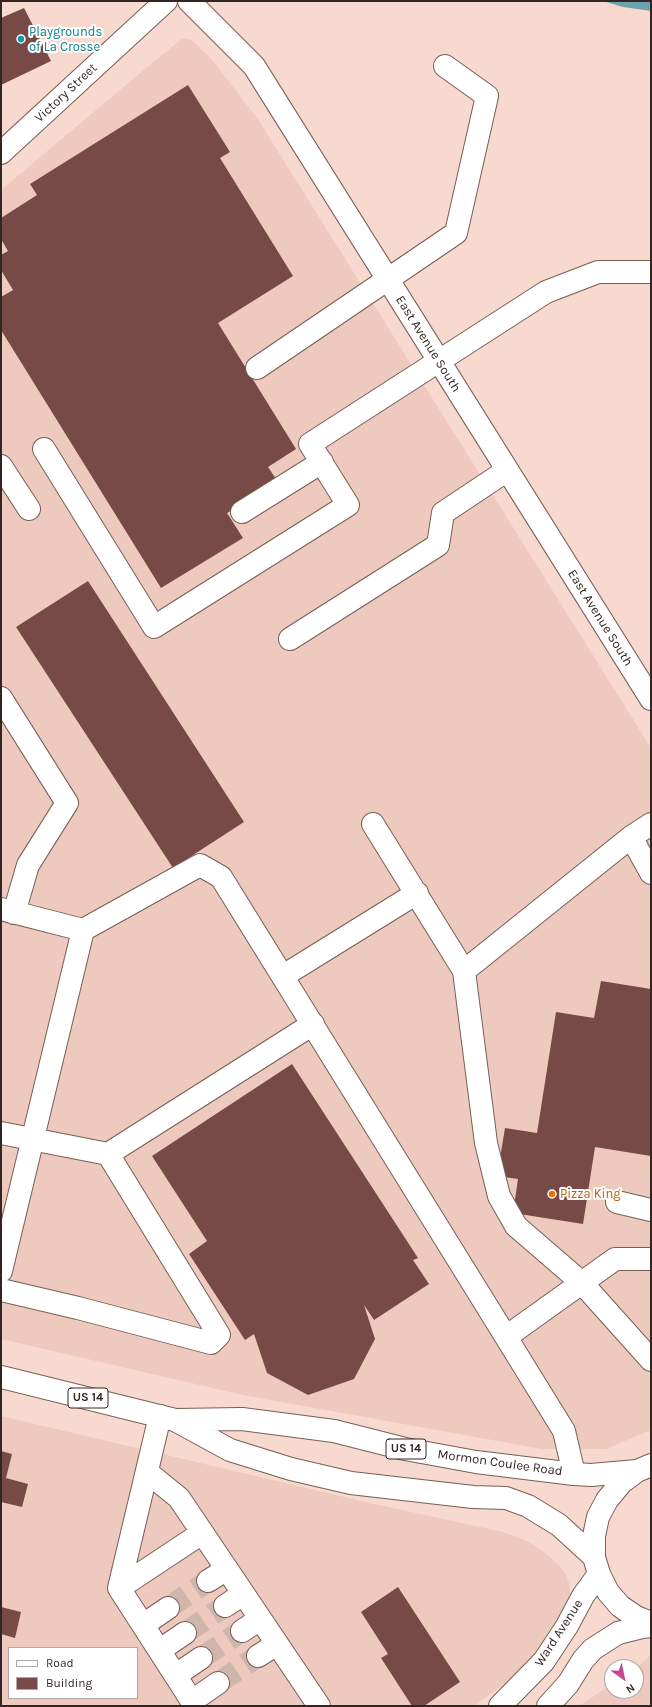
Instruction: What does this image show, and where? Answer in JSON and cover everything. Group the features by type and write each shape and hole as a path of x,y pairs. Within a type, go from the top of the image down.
{"main road":[{"name":"Victory Street","path":"1,152 166,1"},
{"name":"East Avenue South","path":"189,1 254,66 440,362 506,471 651,699"},
{"path":"257,368 388,281 456,233 487,96 445,66"},
{"path":"44,449 154,628 348,505 310,444 440,362 546,292 598,272 651,272"},
{"path":"242,512 322,462"},
{"path":"1,466 29,509"},
{"path":"290,639 438,545 443,514 506,471"},
{"path":"1,698 67,803 28,865 8,911 83,930 200,865 221,877 564,1431 574,1474"},
{"path":"374,824 464,971 486,1143 499,1196 516,1226 582,1284 651,1360"},
{"path":"464,971 631,837 651,824"},
{"path":"631,837 651,873"},
{"path":"283,976 417,893"},
{"path":"1,1271 34,1139 83,930"},
{"path":"1,1133 108,1154 313,1024"},
{"path":"1,1290 78,1308 212,1343 219,1335 108,1154"},
{"path":"617,1202 651,1210"},
{"path":"506,1337 615,1259 651,1259"},
{"name":"Mormon Coulee Road","path":"1,1377 168,1418 242,1419 334,1431 406,1449 476,1462 592,1475 644,1468"},
{"path":"168,1418 147,1472 119,1588 194,1703 218,1683"},
{"name":"Mormon Coulee Road","path":"168,1418 230,1450 291,1469 351,1482 473,1497 506,1498 528,1506 559,1524 596,1566"},
{"name":"US 14","path":"644,1468 621,1483 607,1500 598,1517 595,1530 596,1566 608,1592 620,1606 651,1625"},
{"path":"147,1472 179,1498 319,1706"},
{"path":"119,1588 202,1533"},
{"name":"Ward Avenue","path":"500,1706 544,1661 567,1626 583,1596 596,1566"},
{"path":"208,1581 227,1569"},
{"path":"225,1606 244,1594"},
{"path":"143,1625 168,1608"},
{"path":"242,1631 260,1619"},
{"path":"548,1706 568,1684 583,1660 593,1649 618,1633 651,1625"},
{"path":"160,1650 185,1633"},
{"path":"258,1656 277,1644"},
{"path":"176,1675 201,1658"}],"shaded area":[{"path":"182,39 189,39 194,42 213,61 257,118 651,748 651,1430 606,1449 542,1449 243,1395 1,1339 1,190"},
{"path":"1,1416 370,1503 503,1532 527,1541 544,1552 559,1565 565,1573 569,1583 570,1594 567,1606 552,1636 519,1674 473,1706 1,1706"},
{"path":"651,1655 651,1706 579,1706 604,1689 604,1699 644,1699 644,1661"}],"water":[{"path":"603,1 651,1 651,11 623,7"}],"building":[{"name":"Playgrounds of La Crosse","path":"24,8 51,61 1,85 1,18"},
{"path":"188,85 230,152 220,158 293,276 218,323 296,449 268,467 278,482 227,513 243,538 161,588 1,330 1,297 13,290 1,270 1,255 8,251 1,239 1,218 37,195 30,184"},
{"path":"88,581 244,822 173,868 16,627"},
{"path":"601,981 651,989 651,1156 595,1147 583,1224 513,1213 518,1179 497,1176 505,1128 537,1133 556,1012 594,1018"},
{"path":"292,1064 418,1258 413,1260 429,1284 374,1320 364,1305 375,1339 354,1379 308,1395 267,1373 254,1334 245,1340 189,1254 207,1241 152,1156"},
{"path":"1,1451 12,1454 6,1478 28,1484 22,1507 1,1502"},
{"path":"398,1587 460,1682 424,1706 412,1706 381,1658 388,1654 361,1612"},
{"path":"1,1607 21,1612 15,1638 1,1634"}],"tunnel":[{"path":"168,1608 208,1581"},
{"path":"185,1633 225,1606"},
{"path":"201,1658 242,1631"},
{"path":"218,1683 258,1656"}],"place":[{"name":"Playgrounds of La Crosse","path":"21,39"},
{"name":"Pizza King","path":"552,1194"}]}
